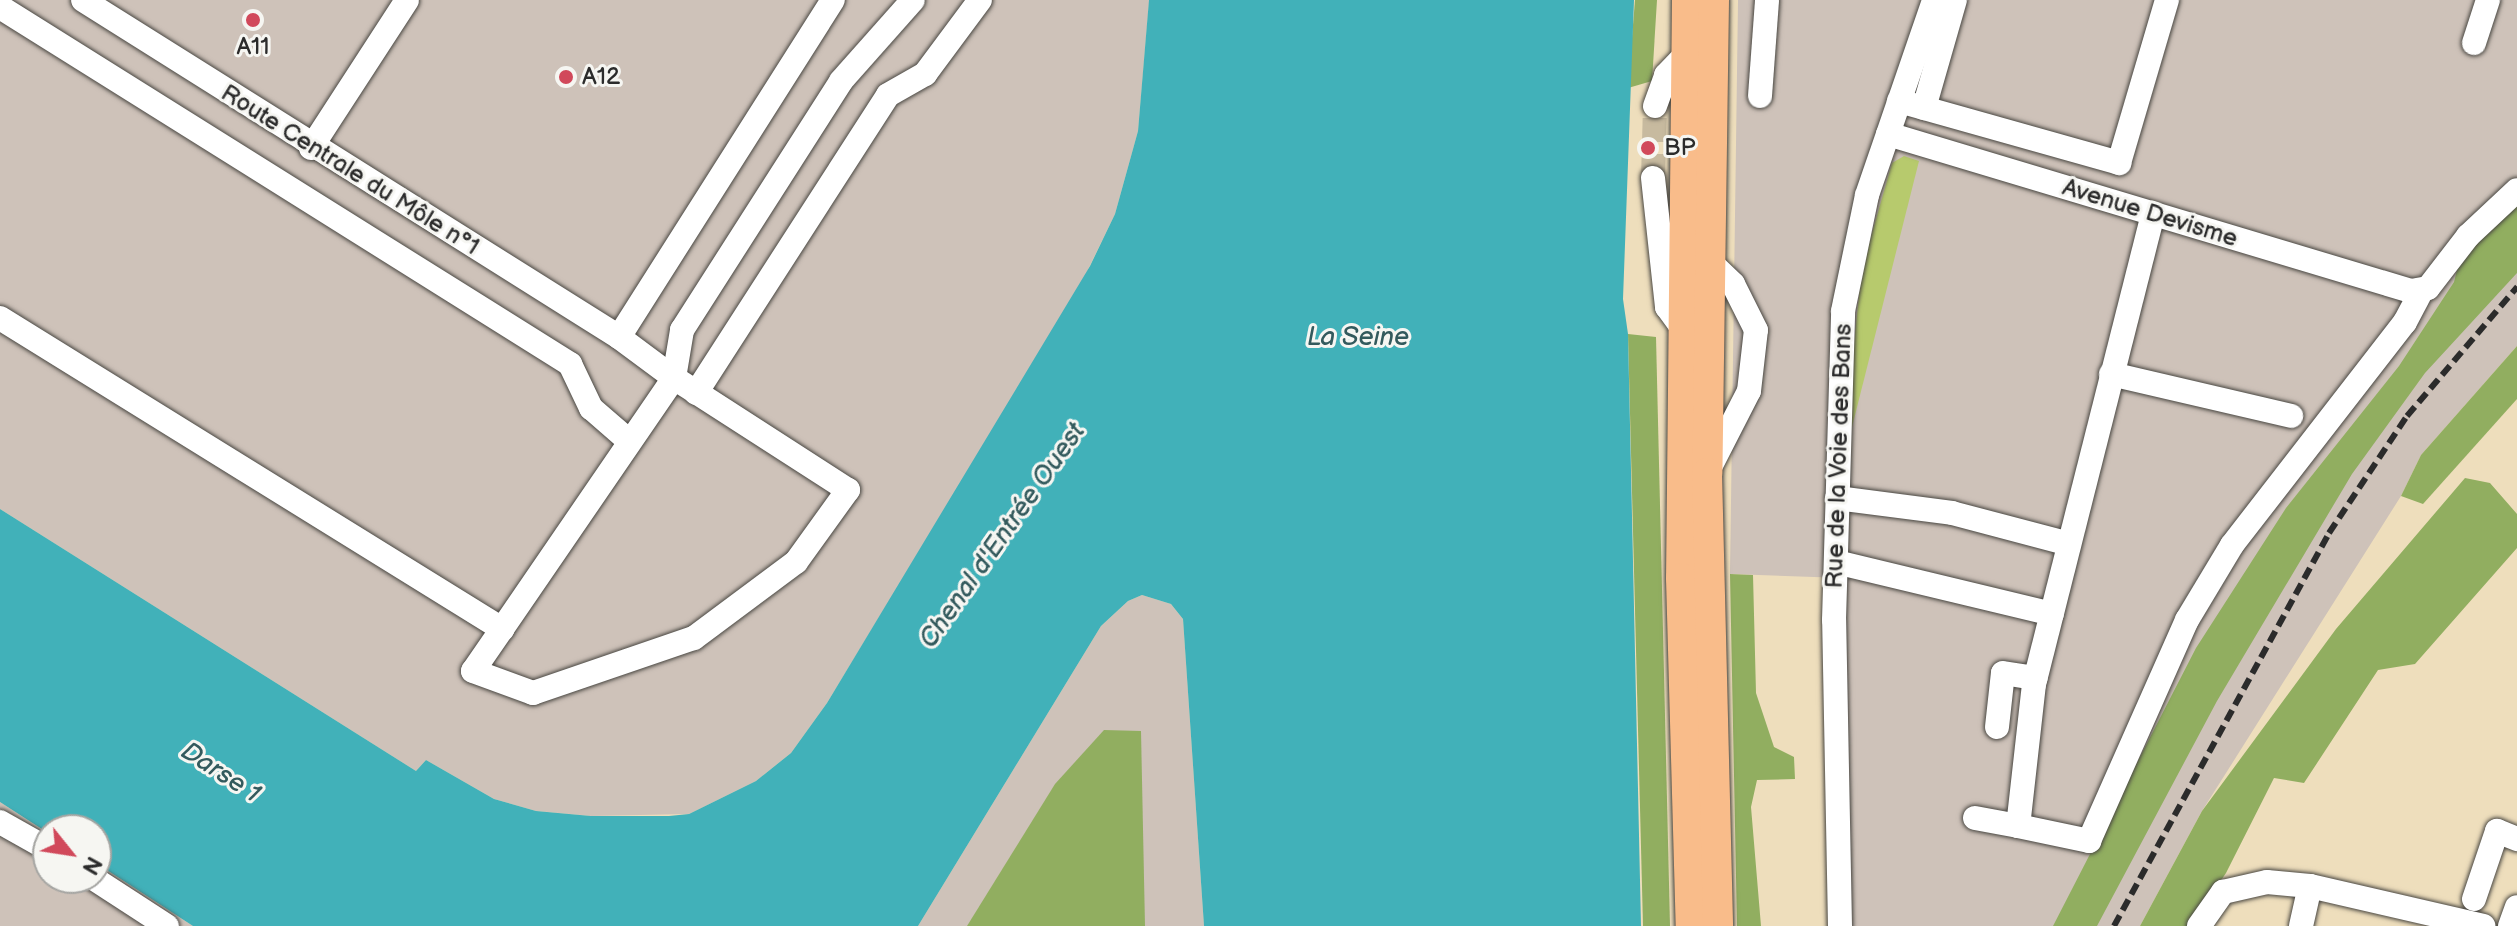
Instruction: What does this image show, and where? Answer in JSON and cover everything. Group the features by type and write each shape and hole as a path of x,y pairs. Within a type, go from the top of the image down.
{"main road":[{"path":"1687,0 1681,578 1691,926"},
{"path":"1714,0 1707,473 1718,926"}],"street":[{"name":"Route Centrale du Môle n°1","path":"83,0 311,148 619,337 696,393 848,490 796,562 694,638 533,693 473,671 502,629"},
{"path":"311,148 407,0"},
{"path":"619,337 833,0"},
{"path":"0,318 502,629 628,440 674,378 682,330 841,81 913,0"},
{"path":"696,393 888,95 925,74 980,0"},
{"path":"1760,96 1767,0"},
{"name":"Rue de la Voie des Bans","path":"1840,926 1836,562 1843,311 1867,195 1934,0"},
{"path":"1924,108 1955,0"},
{"path":"1899,101 2119,163 2167,0"},
{"path":"2474,43 2488,0"},
{"path":"0,7 570,364 591,408 628,440"},
{"path":"1655,106 1666,75 1686,54"},
{"name":"Avenue Devisme","path":"1888,134 2416,292"},
{"path":"1653,178 1667,307 1682,328"},
{"path":"1975,818 2089,841 2187,620 2232,545 2405,322 2416,292 2468,236 2517,190"},
{"path":"2018,826 2036,678 2153,214"},
{"path":"1707,473 1749,391 1756,330 1733,284 1710,262"},
{"path":"2111,374 2291,416"},
{"path":"1837,498 1952,513 2069,544"},
{"path":"1836,562 2052,614"},
{"path":"1997,727 2003,673 2036,678"},
{"path":"0,822 32,840"},
{"path":"2474,899 2497,831 2517,839"},
{"path":"2199,926 2210,905 2237,885 2310,886 2483,926"},
{"path":"2301,926 2310,886"},
{"path":"112,890 167,926"},
{"path":"2510,926 2517,907"}],"shaded area":[{"path":"0,0 1149,0 1149,3 1138,131 1115,214 1079,288 827,703 791,753 756,781 689,814 591,816 536,811 494,799 426,760 416,771 0,509"},
{"path":"1738,0 2517,0 2517,346 2421,455 2401,496 2202,811 2140,926 1850,926 1843,578 1730,574"},
{"path":"1142,595 1171,604 1183,619 1204,926 918,926 1101,626 1128,601"},
{"path":"0,802 32,823 32,894 112,894 112,873 193,926 0,926"}],"green space":[{"path":"1635,0 1657,0 1652,81 1628,88"},
{"path":"1904,156 1919,161 1850,435 1850,379 1862,268 1892,163"},
{"path":"2517,204 2517,273 2425,373 2352,474 2217,701 2097,926 2053,926 2196,648 2286,508 2399,366 2454,282 2460,258"},
{"path":"1628,334 1656,337 1670,926 1643,926"},
{"path":"2517,346 2517,399 2423,504 2401,496 2421,455"},
{"path":"2465,478 2490,483 2517,514 2517,548 2415,664 2378,670 2304,783 2274,778 2226,873 2190,926 2140,926 2202,811 2336,629"},
{"path":"1730,574 1753,575 1756,693 1774,747 1794,757 1795,779 1757,780 1751,807 1761,926 1737,926"},
{"path":"1104,730 1141,731 1145,926 967,926 1055,784"}],"water":[{"name":"La Seine","path":"1149,0 1634,0 1623,299 1628,334 1641,926 1204,926 1183,619 1171,604 1142,595 1128,601 1101,626 918,926 193,926 112,873 112,814 32,814 32,823 0,802 0,509 416,771 426,760 494,799 536,811 591,816 689,814 756,781 791,753 827,703 1090,266 1115,214 1138,131"}],"tunnel":[{"path":"1653,178 1655,106"}],"railway":[{"path":"2114,926 2329,533 2407,416 2517,287"}],"place":[{"name":"A11","path":"253,20"},
{"name":"A12","path":"566,77"},
{"name":"BP","path":"1648,148"}],"water label":[{"name":"Chenal d'Entrée Ouest","path":"1003,536"},
{"name":"Darse 1","path":"220,773"}]}
